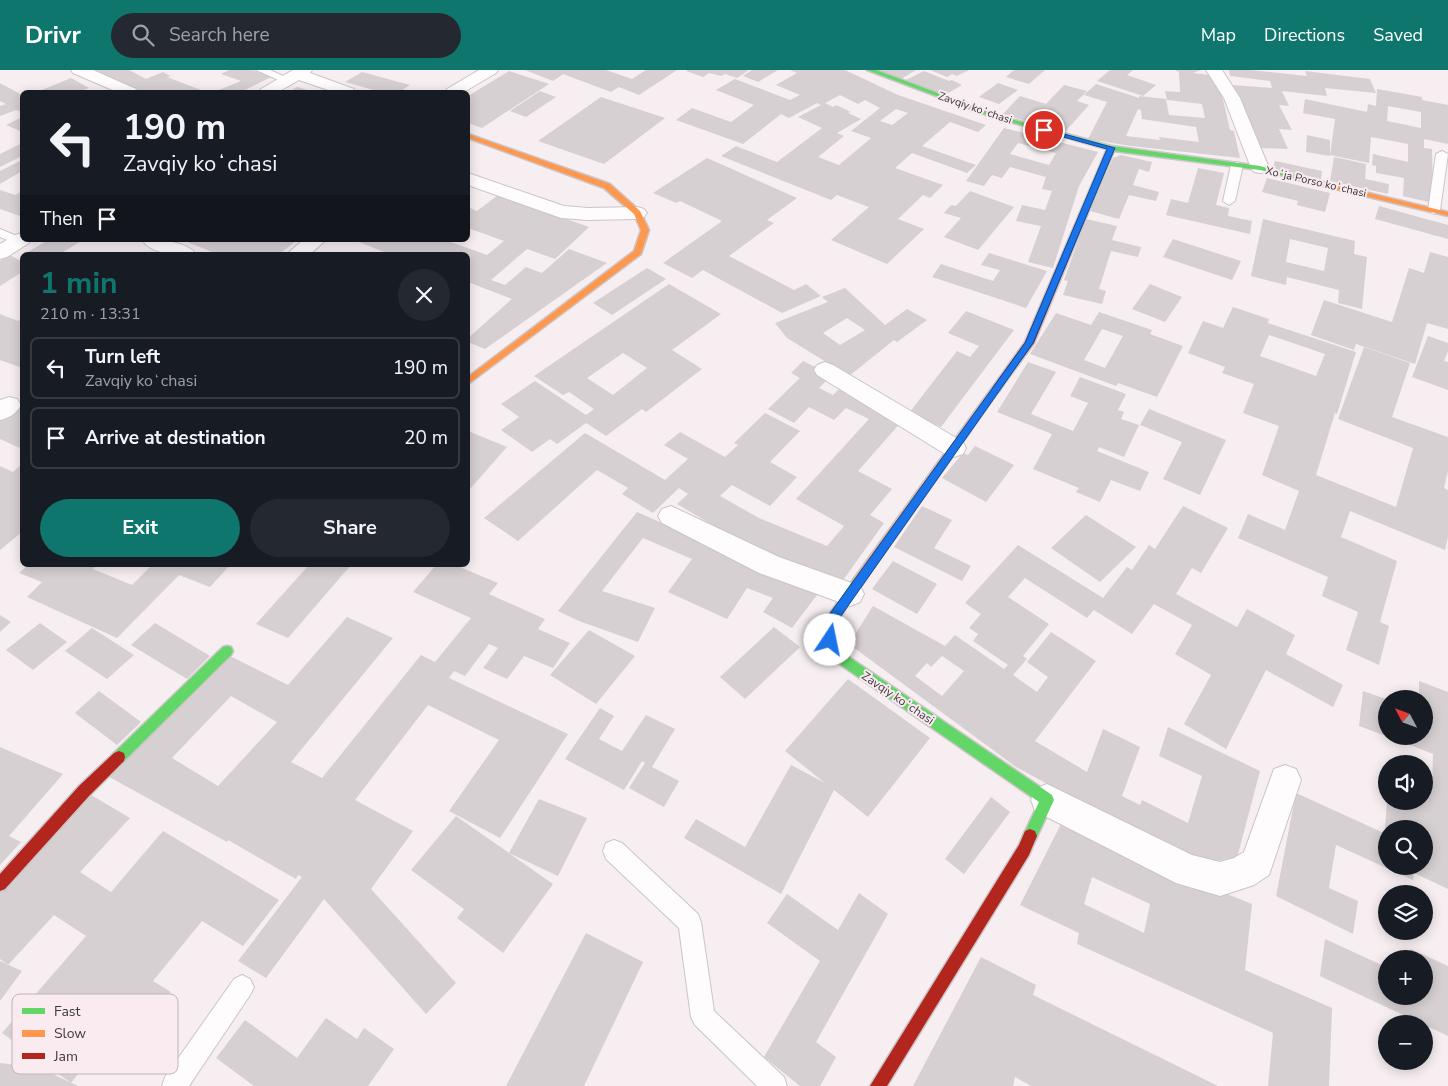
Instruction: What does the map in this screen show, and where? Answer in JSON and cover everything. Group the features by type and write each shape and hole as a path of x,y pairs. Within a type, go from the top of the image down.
{"street":[{"path":"79,70 125,90"},
{"path":"456,90 490,70"},
{"name":"Zavqiy koʻchasi","path":"870,70 994,116 1111,148 1260,168"},
{"name":"Xoʻja Porso koʻchasi","path":"1214,70 1232,98 1260,168 1448,214"},
{"path":"270,90 296,75 342,90"},
{"path":"470,137 607,186 637,212 645,230 638,252 470,379"},
{"name":"Zavqiy koʻchasi","path":"1048,800 842,659 830,640 830,622 1029,343 1111,148"},
{"path":"470,181 561,212 588,214 637,212"},
{"path":"0,253 20,241"},
{"path":"157,242 180,252"},
{"path":"300,252 313,242"},
{"path":"825,370 954,448"},
{"path":"671,516 769,565 850,594"},
{"path":"0,884 84,791 227,651"},
{"path":"878,1086 1024,850 1048,800 1188,871 1220,879 1242,873 1256,863 1285,780"}],"lane":[{"path":"261,70 296,75"},
{"path":"1434,210 1442,154"},
{"path":"1229,201 1237,165"},
{"path":"0,233 20,240"},
{"path":"614,851 690,922 703,1017 775,1086"},
{"path":"174,1086 242,987"}],"building":[{"path":"93,70 129,70 146,79 163,72 171,76 167,77 201,90 131,90"},
{"path":"229,70 252,70 271,77 245,90 219,90 241,81 221,74"},
{"path":"525,70 606,70 632,79 646,70 677,70 639,95 619,87 611,92 563,74 553,81"},
{"path":"749,70 737,78 725,74 721,76 709,73 703,77 686,71"},
{"path":"752,70 778,70 758,82 743,76"},
{"path":"790,70 845,70 898,95 986,125 978,132 950,122 922,146 976,165 967,173 912,153 895,168 943,185 930,198 923,195 898,219 924,229 887,264 831,240 869,207 837,195 831,200 721,156 736,146 777,162 822,128 798,117 821,105 817,103 789,118 781,114 743,144 676,120 692,108 731,122 754,105 716,90 735,79 790,100 800,95 776,85 797,73","holes":["840,95 858,104 865,100 880,108 851,131 871,138 839,165 818,157 844,136 837,133 861,119 836,105 833,107 825,103","896,109 908,113 892,125 880,121"]},
{"path":"880,70 916,70 901,79"},
{"path":"930,70 969,70 957,76 952,74 947,77"},
{"path":"1014,70 1045,70 1029,84 1006,77"},
{"path":"1110,70 1133,70 1127,75 1156,85 1143,96 1097,81"},
{"path":"1175,70 1201,70 1193,73 1211,75 1214,85 1220,86 1230,130 1234,131 1240,158 1131,146 1088,139 1107,102 1084,95 1096,84 1139,98 1139,96 1166,99 1169,115 1205,118 1202,104 1167,100 1165,91 1180,92 1179,72","holes":["1138,109 1141,110 1142,119 1196,127 1199,142 1159,137 1160,140 1126,136"]},
{"path":"1229,70 1250,70 1307,76 1305,71 1370,79 1376,93 1325,88 1327,96 1282,91 1289,106 1279,105 1292,130 1279,129 1288,149 1261,148 1233,85 1272,88 1270,81 1230,76"},
{"path":"509,71 549,84 482,128 470,124 470,95"},
{"path":"924,71 962,85 943,96 906,80"},
{"path":"362,72 410,85 402,90 374,90 345,82"},
{"path":"71,78 89,88 84,90 42,90"},
{"path":"0,83 20,94 20,111 16,110 0,116 0,106 6,104 0,101"},
{"path":"998,83 1018,90 999,104 979,97"},
{"path":"1064,85 1087,91 1077,101 1089,105 1064,133 1003,114 1020,96 1046,104"},
{"path":"297,87 308,90 292,90"},
{"path":"1377,89 1422,97 1422,100 1448,105 1448,144 1424,139 1424,148 1432,149 1433,203 1403,196 1404,178 1376,173 1376,166 1372,165 1373,154 1408,162 1408,144 1371,137 1369,163 1330,155 1335,119 1303,113 1305,99 1367,112 1368,104 1376,106","holes":["1388,106 1421,112 1421,128 1387,121"]},
{"path":"540,91 556,97 526,117 510,111"},
{"path":"601,97 665,118 604,164 538,141"},
{"path":"20,118 20,131 6,125"},
{"path":"1004,128 1098,152 1079,186 1053,268 1028,262 1041,226 1016,221 1022,205 1045,210 1052,191 1042,189 1046,177 1010,167 1002,178 992,175 984,186 966,181","holes":["1018,143 1056,153 1049,165 1010,154"]},
{"path":"1307,135 1330,140 1330,156 1306,152"},
{"path":"20,144 20,157 0,167 0,154"},
{"path":"1121,155 1152,162 1149,172 1139,169 1133,185 1159,192 1156,201 1129,195 1119,219 1090,211 1113,158"},
{"path":"1334,157 1366,164 1365,179 1389,184 1388,194 1330,181"},
{"path":"707,158 797,198 767,220 774,223 729,256 794,290 806,284 821,296 782,313 703,270 692,278 663,263 722,221 680,201 676,203 653,193"},
{"path":"20,161 20,172 0,184 0,171"},
{"path":"1275,161 1322,171 1321,179 1273,168"},
{"path":"1198,168 1224,173 1216,205 1229,208 1228,216 1252,221 1250,234 1166,215 1171,199 1188,203"},
{"path":"1267,178 1330,193 1325,212 1297,205 1298,201 1262,192"},
{"path":"0,190 15,195 20,192 20,216 0,209"},
{"path":"970,191 1014,207 978,250 944,237 961,218 944,213 951,205 956,206"},
{"path":"498,195 589,227 555,259 527,249 491,280 505,285 526,267 542,273 569,249 607,263 485,349 470,343 470,336 512,299 470,283 470,252 384,252 359,242 451,242 487,255 504,241 470,229 470,208 477,211"},
{"path":"1379,206 1448,225 1448,239 1375,219"},
{"path":"1086,219 1117,226 1112,240 1141,247 1138,257 1111,251 1099,289 1106,291 1102,304 1063,295 1068,281 1064,280"},
{"path":"1263,219 1355,241 1354,254 1367,257 1362,309 1338,303 1339,290 1287,277 1286,285 1251,276","holes":["1290,239 1328,248 1324,271 1286,262"]},
{"path":"1173,239 1241,261 1232,280 1163,257"},
{"path":"45,242 80,242 63,252 28,252"},
{"path":"187,242 294,242 282,252 212,252"},
{"path":"1430,252 1448,257 1448,329 1427,323 1415,364 1356,344 1354,350 1311,335 1324,300 1392,322 1409,268 1424,273"},
{"path":"989,253 1047,271 1026,308 932,277 941,264 993,281 1000,270 981,265"},
{"path":"10,255 20,261 20,273 0,286 0,261"},
{"path":"647,268 666,279 612,315 593,303"},
{"path":"669,284 721,314 672,350 702,369 646,412 642,409 606,436 586,423 557,444 550,439 532,452 501,430 519,417 501,404 535,381 586,415 594,409 569,392 563,395 534,376","holes":["623,353 647,368 613,395 587,378"]},
{"path":"1150,284 1182,297 1165,322 1132,309"},
{"path":"845,288 885,325 907,309 927,320 897,342 894,340 849,376 787,338 775,323 828,302 822,297","holes":["847,318 865,330 840,345 823,333"]},
{"path":"1233,307 1269,319 1268,323 1356,352 1316,475 1396,507 1413,448 1338,419 1364,347 1410,363 1392,417 1448,437 1448,471 1444,488 1448,490 1448,537 1445,550 1350,511 1341,537 1397,561 1380,622 1389,626 1379,665 1346,650 1358,612 1322,596 1328,577 1238,538 1248,514 1285,530 1299,491 1262,475 1279,426 1243,413 1254,384 1222,373 1225,367 1188,353 1203,321 1223,328","holes":["1269,335 1325,354 1316,376 1260,356"]},
{"path":"966,311 1014,330 941,427 909,413 957,351 970,357 979,346 948,333"},
{"path":"1099,312 1152,330 1150,334 1183,346 1157,397 1118,383 1116,386 1030,354 1056,313 1091,325","holes":["1102,329 1123,336 1105,368 1084,360"]},
{"path":"0,314 18,321 20,320 20,367 0,360"},
{"path":"1428,336 1448,343 1448,351 1444,361 1448,362 1448,390 1412,377"},
{"path":"803,361 832,375 819,388 833,395 843,385 903,420 858,471 892,489 870,515 884,523 841,583 738,540 677,504 688,494 679,488 653,513 622,494 628,488 597,470 518,541 484,518 585,433 665,480 688,459 664,445 680,432 725,457 738,445 734,443 765,413 800,431 770,462 797,477 770,506 732,485 720,496 759,518 827,546 844,526 796,499 869,419 846,408 834,420 809,407 794,423 768,409 800,378 791,373"},
{"path":"1028,362 1056,372 1031,414 1073,431 1088,403 1070,396 1080,377 1126,394 1118,410 1124,412 1121,419 1139,425 1124,457 1099,447 1097,451 1149,472 1140,491 1111,480 1100,502 1076,492 1079,488 1033,469 1052,434 997,412"},
{"path":"20,403 20,448 0,439 0,416"},
{"path":"1149,409 1226,440 1200,495 1163,479 1182,442 1140,425"},
{"path":"470,432 507,447 470,489"},
{"path":"975,446 1014,465 986,502 942,478 963,453 968,455"},
{"path":"0,466 13,472 20,466 20,534 0,550"},
{"path":"922,506 952,520 934,548 971,566 962,581 894,547"},
{"path":"1183,506 1228,528 1201,573 1192,568 1176,594 1237,627 1247,609 1295,635 1286,654 1343,685 1333,707 1266,670 1226,749 1184,724 1211,675 1175,654 1192,625 1154,604 1132,634 1094,610 1087,618 1025,578 1008,597 1049,624 1023,656 1027,659 1013,675 1037,692 1048,677 1027,662 1051,632 1096,661 1035,741 1087,772 1103,729 1140,747 1122,796 1140,805 1142,800 1188,823 1202,776 1159,756 1168,727 1260,771 1237,858 1195,864 1016,767 849,644 873,606 945,646 955,635 1004,669 1008,665 973,641 978,634 969,628 981,614 965,603 1018,545 1103,598 1127,567 1132,570 1149,545 1155,549","holes":["942,656 964,671 942,696 915,676 927,663 931,667"]},
{"path":"637,512 820,591 792,628 763,612 773,598 747,588 727,619 668,592 692,559 643,538 602,591 655,608 638,642 579,621 558,611"},
{"path":"1086,515 1136,547 1100,582 1051,548"},
{"path":"893,561 937,584 917,614 872,589"},
{"path":"26,567 95,567 93,569 132,585 150,567 228,567 210,587 179,575 117,638 27,597 42,582 19,573"},
{"path":"307,567 349,567 288,638 256,624"},
{"path":"434,567 460,567 498,583 489,594 545,619 538,629 570,643 553,668 524,656 507,679 483,668 498,648 489,644 465,676 454,671 449,678 568,734 500,838 449,811 499,740 428,705 355,800 413,831 371,889 456,983 426,1014 324,899 266,978 238,961 302,877 298,875 296,879 228,840 227,842 104,774 230,656 288,685 347,617 393,638 291,762 322,778 421,655 435,662 471,618 413,592","holes":["231,696 277,722 218,786 172,758"]},
{"path":"0,615 11,622 0,632"},
{"path":"40,623 67,642 33,670 6,650"},
{"path":"155,623 210,656 187,679 131,645"},
{"path":"774,627 800,647 745,699 720,677"},
{"path":"92,628 134,655 107,679 65,651"},
{"path":"589,630 635,656 596,704 550,675"},
{"path":"848,679 930,738 868,817 834,790 781,894 684,838 696,819 745,847 791,765 825,783 785,751"},
{"path":"1419,681 1448,692 1448,889 1418,875 1433,875 1433,820 1386,820 1386,810 1433,810 1433,754 1410,745 1433,745 1433,690 1419,690"},
{"path":"99,691 141,722 117,745 75,713"},
{"path":"1363,691 1378,696 1378,733 1359,726"},
{"path":"600,708 614,716 599,739 622,751 646,715 675,729 652,767 679,781 664,807 629,788 645,763 642,761 624,790 565,759"},
{"path":"0,747 63,774 9,836 21,842 0,865"},
{"path":"1296,793 1378,830 1378,864 1336,845 1329,888 1358,901 1353,934 1276,896"},
{"path":"91,795 130,818 80,872 111,892 163,831 279,900 243,946 202,921 153,981 171,992 169,994 36,994 86,936 54,915 8,965 0,959 0,890"},
{"path":"991,797 1010,812 964,874 945,859"},
{"path":"539,799 587,818 558,876 509,853"},
{"path":"456,816 553,884 503,953 457,918 464,909 411,870"},
{"path":"1064,818 1207,886 1252,904 1245,970 1332,1008 1329,1086 1268,1086 1273,1033 1077,944 1079,933 1020,905","holes":["1092,877 1150,904 1144,933 1084,904"]},
{"path":"1402,875 1414,875 1413,880"},
{"path":"859,893 888,914 816,1042 836,1057 820,1086 800,1086 764,1057 820,961 767,923 787,894 838,930"},
{"path":"586,933 643,962 584,1086 506,1086"},
{"path":"1325,939 1378,963 1378,1003 1320,976"},
{"path":"981,957 1036,985 1033,995 1218,1086 1031,1086 1015,1077 1013,1086 913,1086"},
{"path":"1433,959 1448,966 1448,1036 1433,1029 1433,1015 1403,1015 1382,1005 1433,1005"},
{"path":"0,961 22,971 0,1001"},
{"path":"326,1018 357,1039 364,1028 394,1049 368,1086 254,1086 216,1058 245,1020 297,1058"},
{"path":"12,1021 12,1040 2,1033"},
{"path":"0,1063 12,1064 12,1074 53,1074 78,1086 0,1086"},
{"path":"59,1074 78,1074 71,1083"}],"traffic: fast":[{"path":"870,70 994,116 1111,148 1260,168 1301,178"},
{"path":"1083,215 1111,148"},
{"path":"857,583 830,622 830,640 842,659 1047,800 1030,836"},
{"path":"119,757 227,651"}],"traffic: slow":[{"path":"470,137 607,186 637,213 645,230 638,252 470,379"},
{"path":"1301,178 1448,214"},
{"path":"857,583 995,390"}],"traffic: jam":[{"path":"995,390 1029,343 1083,215"},
{"path":"0,884 84,791 119,757"},
{"path":"878,1086 1024,850 1030,836"}],"route":[{"path":"830,640 830,622 1029,343 1111,148 1044,130"}]}
